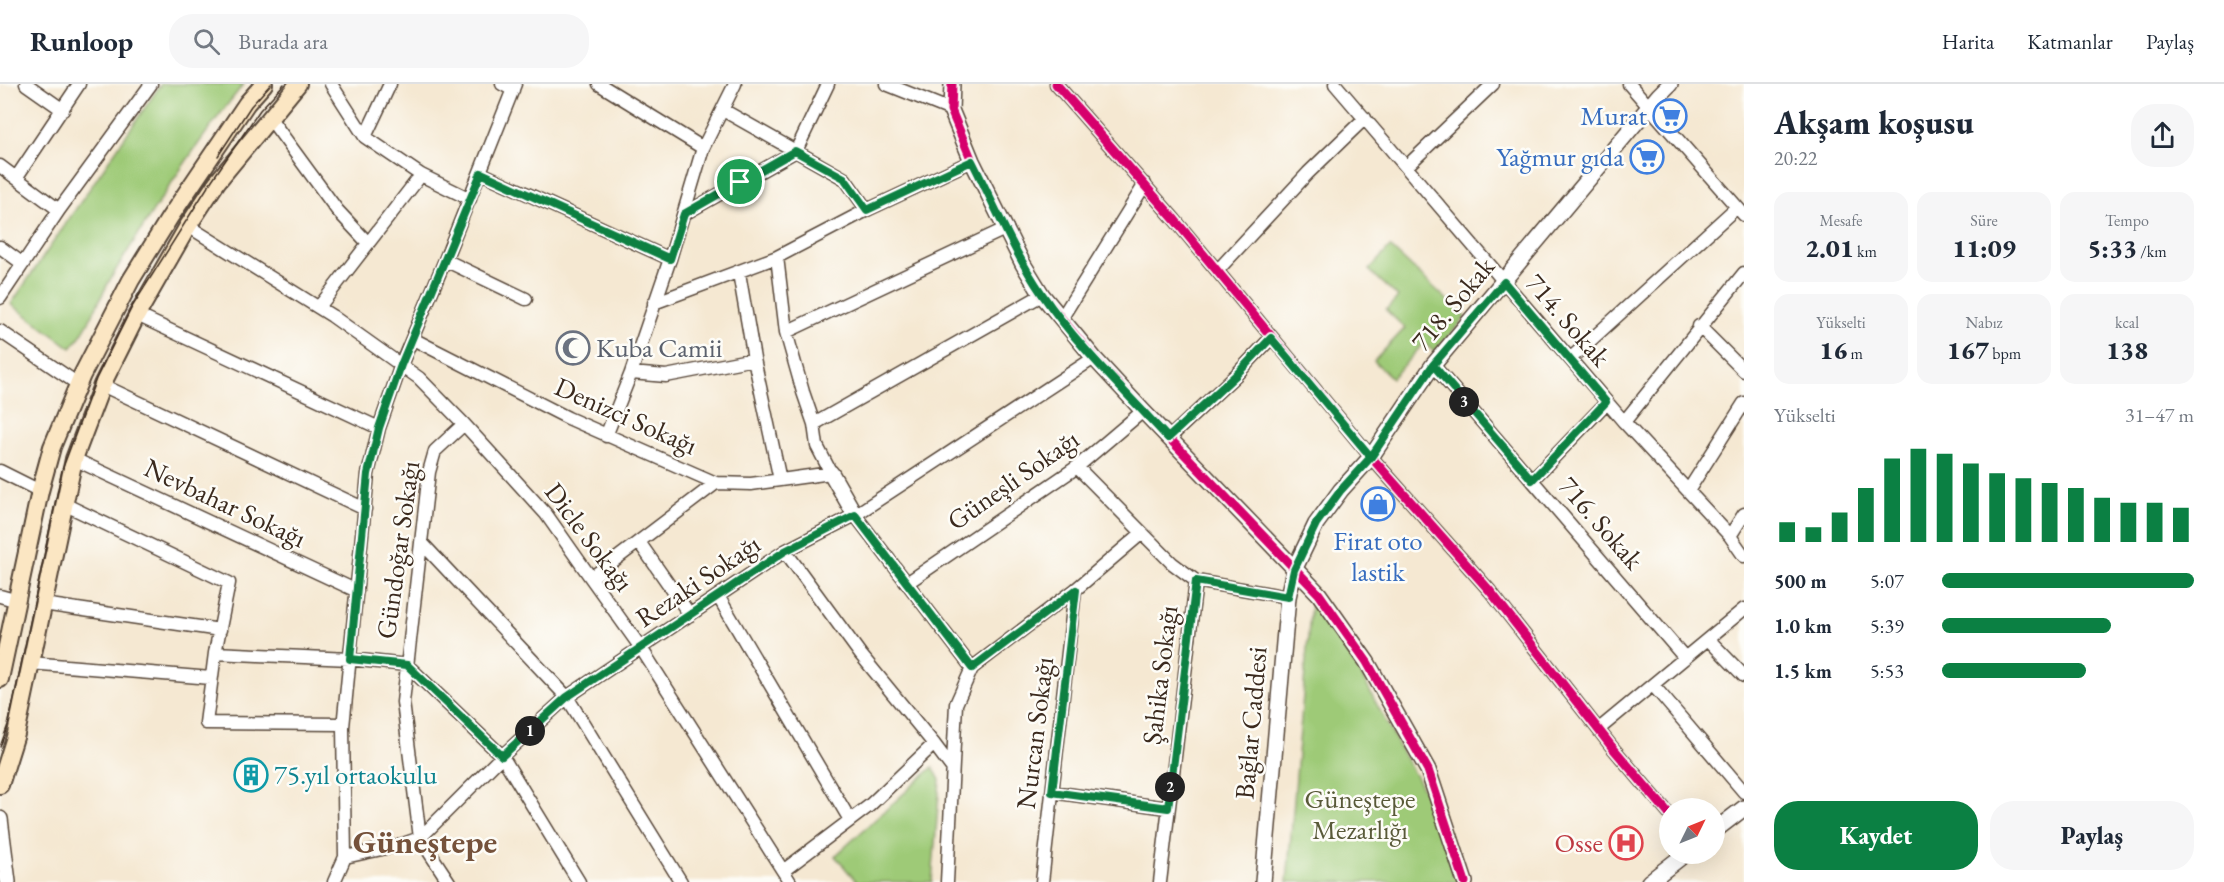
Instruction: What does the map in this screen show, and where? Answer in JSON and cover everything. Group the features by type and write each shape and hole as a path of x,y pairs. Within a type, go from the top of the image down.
{"main road":[{"path":"0,679 40,491 52,447 78,384 131,280 170,216 247,103 264,84"},
{"path":"0,785 16,734 74,459 102,385 136,315 188,226 217,182 298,84"}],"street":[{"path":"26,84 63,110"},
{"path":"16,178 79,84"},
{"path":"0,298 59,210 151,84"},
{"path":"331,84 365,137 421,175 470,199"},
{"path":"365,137 390,84"},
{"path":"599,84 703,148"},
{"path":"606,436 632,373 670,259 703,148 735,84"},
{"path":"684,214 795,151 828,84"},
{"path":"886,84 951,110"},
{"path":"952,84 951,110 969,163 1000,232 1023,264 1038,298 1061,319 1168,438 1319,594 1367,662 1428,770 1465,882"},
{"path":"1056,84 1145,184 1371,457 1490,591 1659,802"},
{"name":"714. Sokak","path":"1335,84 1606,402 1730,536 1744,556"},
{"path":"1406,167 1493,84"},
{"path":"1570,359 1741,211 1629,84"},
{"name":"718. Sokak","path":"1294,570 1316,524 1341,490 1371,457 1433,365 1670,84"},
{"path":"334,882 345,857 343,724 368,474 379,428 401,365 481,173 510,86"},
{"path":"723,110 844,178 867,210"},
{"path":"269,117 337,210 368,243"},
{"path":"1217,271 1308,173 1365,118"},
{"path":"654,303 777,257 867,210 969,163"},
{"path":"0,166 59,210"},
{"path":"481,173 670,259"},
{"path":"319,307 421,175"},
{"path":"1061,319 1145,184"},
{"name":"Dicle Sokağı","path":"188,226 319,307 401,365 418,378 464,424 546,514 640,648 787,877"},
{"path":"786,332 1000,232"},
{"path":"0,247 23,264"},
{"path":"777,257 786,332 802,392 814,424 817,446 855,515 972,668"},
{"path":"445,260 526,298"},
{"path":"739,273 754,359 780,480"},
{"path":"1624,422 1699,326 1744,273"},
{"path":"814,424 1038,298"},
{"path":"136,315 379,428"},
{"path":"1699,326 1744,372"},
{"path":"0,331 78,384"},
{"path":"1168,438 1236,375 1271,338"},
{"name":"Denizci Sokağı","path":"412,339 606,436 716,483 751,484 831,472"},
{"name":"Rezaki Sokağı","path":"345,857 400,845 420,838 502,756 567,697 785,551 855,515 1094,358"},
{"path":"632,373 666,376 754,359"},
{"name":"716. Sokak","path":"1433,365 1685,658"},
{"path":"102,385 365,509"},
{"path":"1532,480 1606,402"},
{"path":"1688,491 1744,403"},
{"name":"Güneşli Sokağı","path":"907,583 1077,467 1143,411"},
{"name":"Gündoğar Sokağı","path":"420,838 403,702 429,472 435,451 464,424"},
{"name":"Nevbahar Sokağı","path":"74,459 357,591"},
{"path":"1077,467 1172,563 1196,581 1288,597"},
{"path":"0,471 40,491"},
{"path":"591,578 716,483"},
{"path":"64,504 229,583 215,653 206,723 343,724"},
{"path":"1730,536 1744,514"},
{"path":"947,882 956,704 972,668 1076,590 1142,533"},
{"path":"422,542 567,697 681,882"},
{"path":"639,542 690,615"},
{"path":"785,551 861,655 952,768"},
{"name":"Bağlar Caddesi","path":"1263,882 1288,597 1294,570"},
{"name":"Şahika Sokağı","path":"1160,882 1196,581"},
{"name":"Nurcan Sokağı","path":"1042,882 1076,590"},
{"path":"0,596 18,601"},
{"path":"718,596 850,820"},
{"path":"43,604 220,630"},
{"path":"1599,729 1744,609"},
{"path":"1708,639 1744,676"},
{"path":"215,653 350,659 407,665 502,756 579,882"},
{"path":"30,663 211,678"},
{"path":"1653,685 1744,792"},
{"path":"787,877 850,820 869,806 934,744"},
{"path":"1052,792 1168,808"},
{"path":"1725,823 1744,808"},
{"path":"0,819 8,882"},
{"path":"420,838 449,882"},
{"path":"1649,882 1672,864"}],"green space":[{"path":"161,84 244,84 192,152 160,200 114,273 84,331 71,348 11,304"},
{"path":"1390,247 1466,317 1434,352 1424,343 1392,378 1374,361 1405,328 1386,310 1398,297 1369,270"},
{"name":"Güneştepe Mezarlığı","path":"1311,602 1353,659 1438,815 1465,882 1287,882"},
{"path":"933,767 940,780 932,882 857,882 835,856"}],"tram line":[{"path":"218,156 251,106 271,84"},
{"path":"0,747 9,722 62,470 96,379 132,307 212,180 260,110 284,84"}],"cycle path":[{"path":"952,84 951,110 972,161 1023,264 1042,295 1094,358 1143,411 1319,594 1367,662 1428,770 1465,882"},
{"path":"1056,84 1175,220 1371,457 1490,591 1612,747 1659,802"}],"place":[{"name":"Murat","path":"1670,116"},
{"name":"Yağmur gıda","path":"1647,157"},
{"name":"Kuba Camii","path":"573,348"},
{"name":"Firat oto lastik","path":"1378,504"},
{"name":"75.yıl ortaokulu","path":"251,775"},
{"name":"Osse","path":"1626,843"}],"district":[{"name":"Güneştepe","path":"425,841"}],"route":[{"path":"740,182 684,214 670,259 481,173 401,365 379,428 368,474 350,659 407,665 502,756 567,697 785,551 855,515 972,668 1076,590 1052,792 1168,808 1196,581 1288,597 1294,570 1316,524 1341,490 1371,457 1433,365 1504,282 1606,402 1532,480 1433,365 1402,411 1371,457 1271,338 1236,375 1168,438 1094,358 1042,295 1023,264 972,161 867,210 844,178 795,151 740,182"}]}
